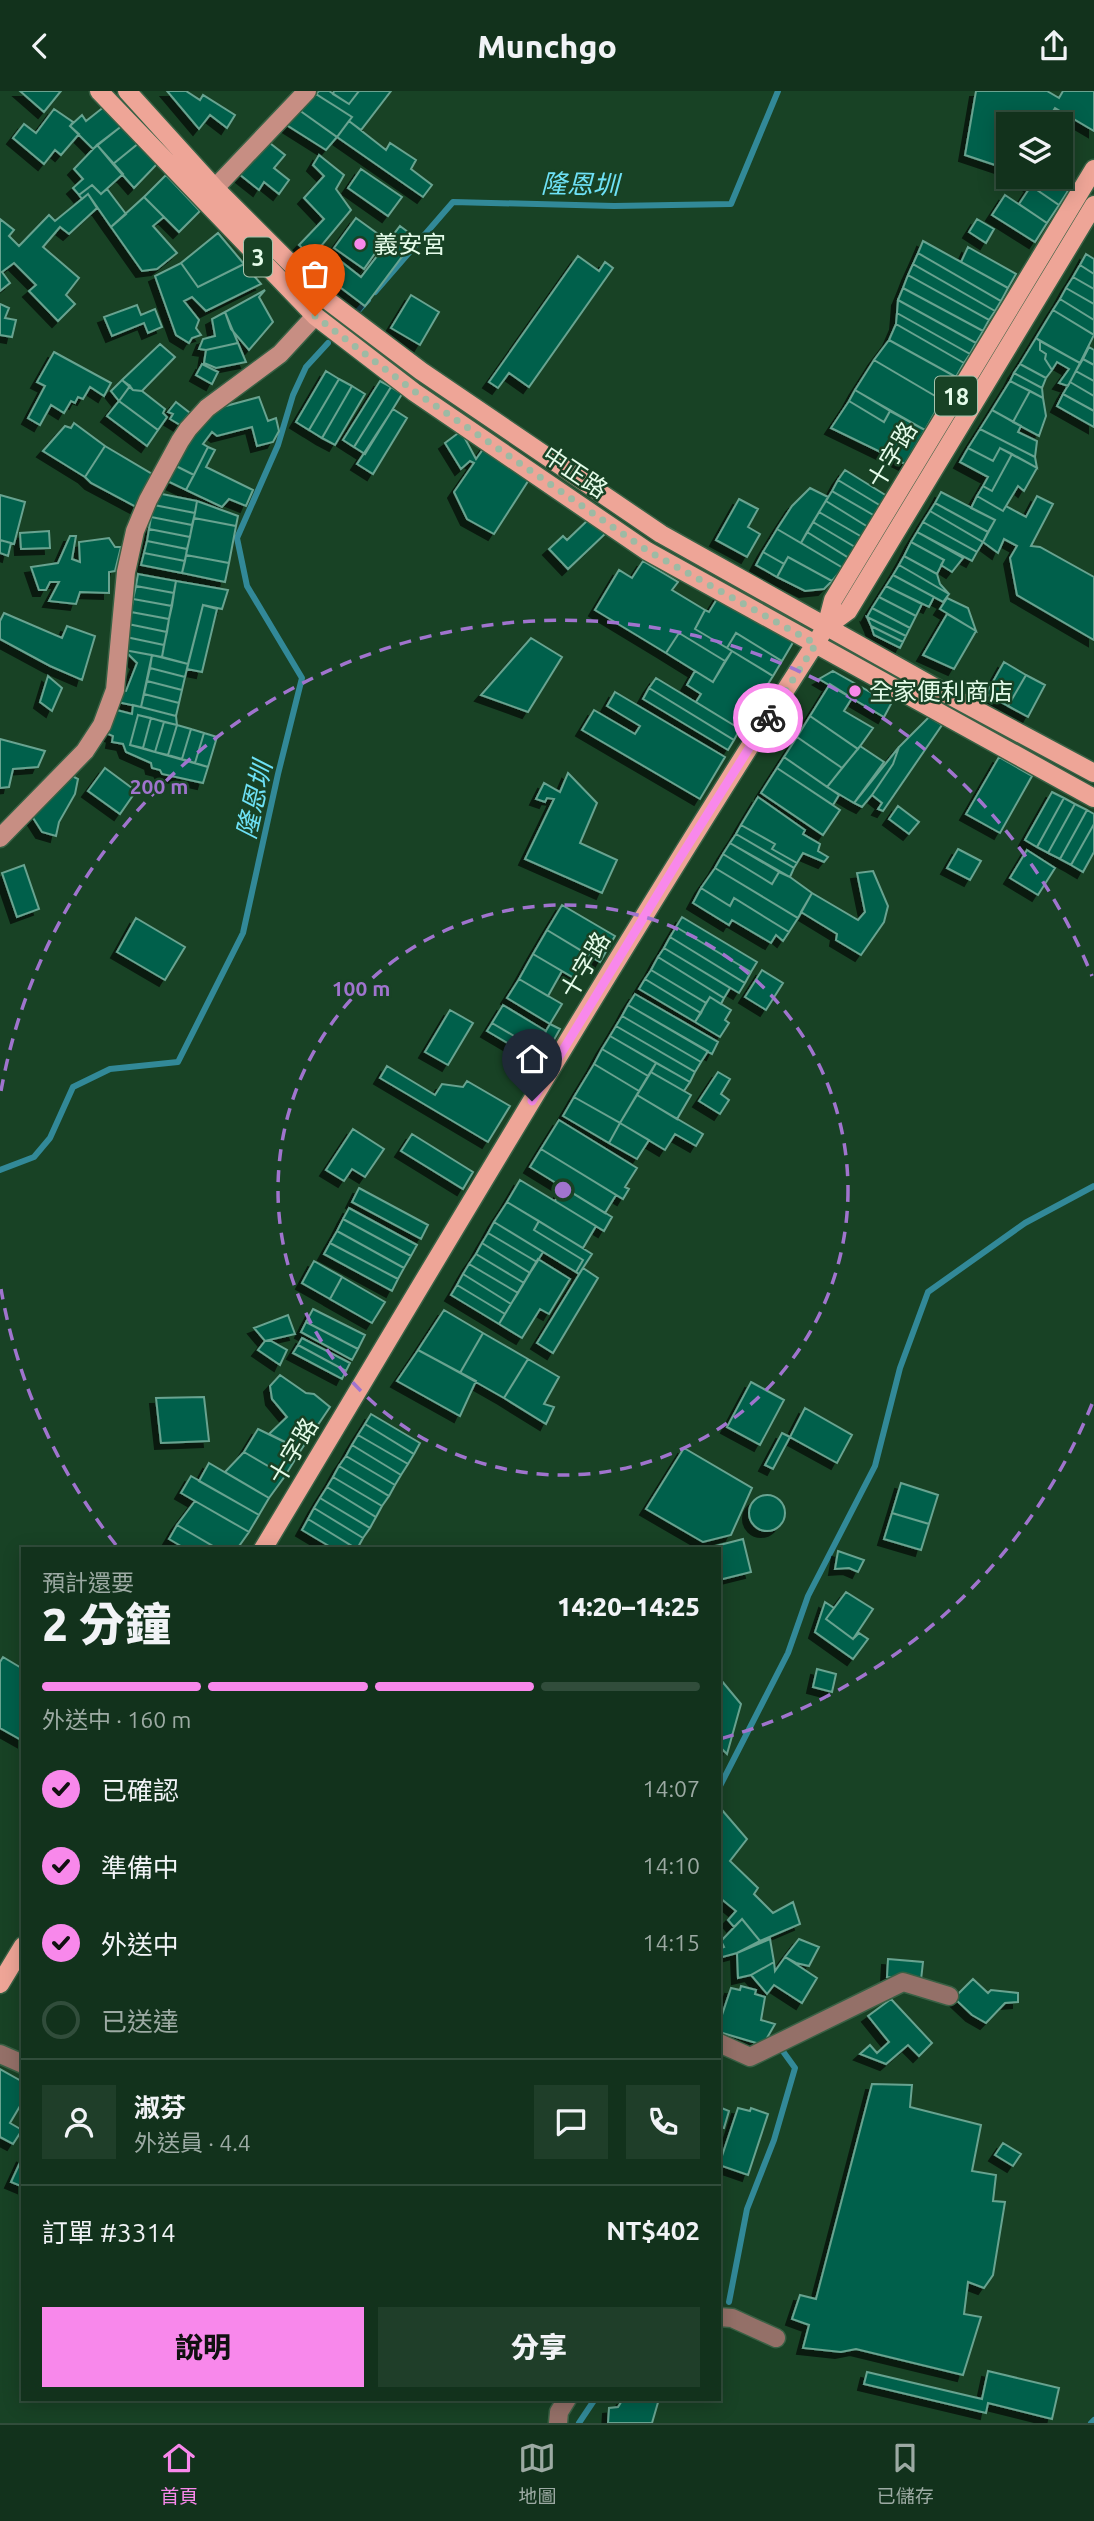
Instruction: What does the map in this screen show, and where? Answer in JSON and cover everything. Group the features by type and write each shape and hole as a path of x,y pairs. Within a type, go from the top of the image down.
{"main road":[{"name":"中正路","path":"99,91 327,300 421,371 661,534 825,627 1094,773"},
{"name":"中正路","path":"127,91 208,193 315,316 414,391 648,551 1094,799"},
{"name":"十字路","path":"264,1547 649,908 816,644 825,627 833,600 1094,169"},
{"name":"十字路","path":"825,627 848,611 1094,205"},
{"path":"315,316 327,300"},
{"path":"0,1984 21,1949"}],"street":[{"path":"208,193 307,91"},
{"path":"0,838 85,751 102,725 115,690 126,572 135,531 148,500 180,441 207,408 265,366 293,341 315,316"},
{"path":"721,2044 750,2057 903,1982 949,1996"},
{"path":"0,2054 21,2063"},
{"path":"721,2317 732,2318 776,2338"},
{"path":"558,2423 559,2412 566,2401"}],"building":[{"path":"20,91 61,91 44,112"},
{"path":"167,91 186,91 200,100 203,95 235,115 227,128 210,115 199,129"},
{"path":"319,91 329,91 349,104 359,91 391,91 361,130 349,121 352,117 316,94"},
{"path":"334,91 359,91 349,104 333,94"},
{"path":"976,91 1047,91 1059,98 1063,91 1094,91 1094,131 1073,119 1073,112 1062,112 1055,108 1052,112 996,112 996,165 965,155"},
{"path":"316,94 352,117 337,137 299,110"},
{"path":"105,106 123,125 93,149 70,126 82,115 86,121"},
{"path":"54,109 73,122 70,126 79,134 61,155 55,150 44,164 13,138 24,124 36,133"},
{"path":"299,110 337,137 326,150 285,124"},
{"path":"349,121 386,150 390,143 416,160 411,169 432,185 423,197 337,137"},
{"path":"123,125 139,143 113,164 97,145"},
{"path":"266,140 285,155 274,168 289,180 279,194 264,182 259,190 239,174"},
{"path":"139,143 157,164 134,188 113,164"},
{"path":"97,145 123,174 101,194 92,185 79,195 73,188 83,179 74,169"},
{"path":"319,155 344,175 336,189 351,210 312,257 299,245 324,219 304,198 324,176 313,165"},
{"path":"361,169 402,197 388,216 348,188"},
{"path":"166,175 200,211 179,232 144,197"},
{"path":"92,185 101,194 107,189 126,214 111,227 88,194 82,199 79,195"},
{"path":"1029,189 1035,189 1059,205 1047,223 1019,204"},
{"path":"1036,189 1069,189 1059,205"},
{"path":"88,194 97,208 69,234 60,227 43,247 79,278 66,295 75,304 58,321 29,291 36,285 14,263 2,272 10,283 0,291 0,219 14,230 9,236 19,246 49,215 55,221"},
{"path":"1005,195 1047,223 1035,242 992,215"},
{"path":"144,197 164,217 153,226 177,253 157,269 142,271 111,227"},
{"name":"義安宮","path":"356,218 385,239 364,269 334,248"},
{"path":"977,219 994,229 986,243 969,232"},
{"path":"400,226 416,238 365,306 312,266 325,249 361,277"},
{"path":"218,233 244,264 198,287 181,263"},
{"path":"923,241 1008,288 1001,301 918,253"},
{"path":"968,247 1016,274 1008,288 961,262"},
{"path":"918,253 1001,301 995,311 913,264"},
{"path":"1086,254 1094,259 1094,274 1080,265"},
{"path":"578,256 599,271 605,262 613,268 529,387 509,373 498,388 489,382"},
{"path":"181,263 198,287 244,264 261,284 206,311 192,297 184,301 199,320 196,328 201,335 192,338 189,343 176,335 155,276"},
{"path":"913,264 995,311 989,320 908,275"},
{"path":"1080,265 1094,274 1094,289 1073,277"},
{"path":"908,275 989,320 983,331 903,288"},
{"path":"1073,277 1094,289 1094,304 1066,288"},
{"path":"903,288 983,331 976,343 898,300"},
{"path":"1066,288 1094,304 1094,320 1060,299"},
{"path":"265,290 259,297 273,322 249,350 231,329 225,312"},
{"path":"411,295 439,312 420,345 391,328"},
{"path":"1060,299 1094,320 1094,335 1053,310"},
{"path":"898,300 976,343 970,354 897,313"},
{"path":"0,304 9,308 5,318 16,320 12,337 0,335"},
{"path":"137,305 141,315 155,309 162,327 148,333 144,323 112,336 104,317"},
{"path":"1053,310 1094,335 1080,363 1036,338"},
{"path":"225,312 238,343 199,349 203,339 215,336 212,319"},
{"path":"897,313 970,354 964,363 896,324"},
{"path":"896,324 964,363 956,377 889,340"},
{"path":"1036,338 1040,341 1040,350 1046,354 1045,359 1052,370 1046,378 1020,364"},
{"path":"889,340 956,377 942,400 874,360"},
{"path":"1040,341 1080,363 1068,386 1059,383 1069,369 1057,362 1052,370 1045,359 1046,354 1040,350"},
{"path":"238,343 246,362 216,368 204,363 206,350"},
{"path":"160,344 175,357 142,391 133,390 122,380"},
{"path":"1089,347 1094,350 1094,365 1083,359"},
{"path":"54,352 111,383 104,396 90,387 83,399 78,397 75,403 71,401 64,413 51,405 40,425 28,418 45,386 37,382"},
{"path":"1083,359 1094,365 1094,381 1076,371"},
{"path":"874,360 942,400 925,430 855,390"},
{"path":"202,364 218,372 212,384 196,375"},
{"path":"1020,364 1046,378 1042,388 1014,373"},
{"path":"326,371 339,379 309,430 296,422"},
{"path":"1076,371 1094,381 1094,396 1070,382"},
{"path":"1014,373 1042,388 1043,398 1010,381"},
{"path":"339,379 352,386 322,438 309,430"},
{"path":"122,380 130,386 119,401 111,391"},
{"path":"380,381 391,387 354,447 343,440"},
{"path":"1010,381 1030,391 1013,422 992,410"},
{"path":"1070,382 1094,396 1094,411 1063,394"},
{"path":"130,386 133,390 142,391 165,409 163,413 167,417 158,430 119,401"},
{"path":"352,386 365,394 335,445 322,438"},
{"path":"391,387 402,394 365,454 354,447"},
{"path":"855,390 890,411 884,422 849,401"},
{"path":"1030,391 1043,398 1046,416 1039,436 1013,422"},
{"path":"1063,394 1094,411 1094,427 1057,406"},
{"path":"259,397 268,421 276,418 279,431 273,442 257,446 252,427 217,436 212,432 203,444 208,447 194,475 170,463 211,410"},
{"path":"119,401 158,430 147,446 107,416"},
{"path":"849,401 884,422 890,411 925,430 905,464 831,428"},
{"path":"176,402 190,413 180,425 170,419 173,414 168,412"},
{"path":"393,409 407,418 373,474 357,464"},
{"path":"992,410 1021,426 1018,432 1037,441 1035,457 980,429"},
{"path":"74,423 105,446 85,477 43,451 65,426 71,428"},
{"path":"980,429 1035,457 1037,468 1000,448 993,461 968,448"},
{"path":"461,431 476,459 486,445 532,475 494,534 467,519 454,492 474,463 470,461 461,469 445,443"},
{"path":"105,446 152,474 136,507 91,483 85,477"},
{"path":"208,447 215,450 206,467 253,490 246,506 229,499 222,507 186,490"},
{"path":"968,448 993,461 1000,448 1012,454 992,491 983,486 988,477 960,462"},
{"path":"1012,454 1037,468 1024,491 1018,486 1003,511 977,496 983,486 992,491"},
{"path":"170,463 194,475 186,490 161,478"},
{"path":"845,470 887,496 881,506 838,480"},
{"path":"838,480 881,506 875,516 832,491"},
{"path":"810,488 828,497 801,543 777,529 792,506"},
{"path":"832,491 875,516 868,527 826,501"},
{"path":"941,492 995,520 988,532 935,503"},
{"path":"157,493 197,501 195,513 154,505"},
{"path":"0,495 25,502 14,544 0,540"},
{"path":"977,496 1003,511 1006,506 1026,517 1037,496 1053,504 1031,546 1040,547 1094,577 1094,640 1017,595 1010,558 1017,546 1004,539 998,553 983,542 995,520 971,508"},
{"path":"739,499 758,509 748,527 760,534 747,557 716,540"},
{"path":"197,501 238,516 236,526 194,518"},
{"path":"826,501 868,527 862,537 819,512"},
{"path":"935,503 988,532 983,542 930,511"},
{"path":"154,505 195,513 192,525 151,517"},
{"path":"930,511 983,542 977,552 923,522"},
{"path":"819,512 862,537 855,547 813,522"},
{"path":"151,517 192,525 190,537 149,529"},
{"path":"591,517 606,533 568,569 549,549 563,536 567,540"},
{"path":"194,518 236,526 229,563 186,555"},
{"path":"813,522 855,547 849,558 807,532"},
{"path":"923,522 977,552 972,561 917,532"},
{"path":"149,529 190,537 187,549 147,541"},
{"path":"777,529 843,568 832,581 788,557 784,564 763,552"},
{"path":"49,531 50,548 21,549 20,533"},
{"path":"807,532 849,558 843,568 801,543"},
{"path":"917,532 963,558 952,572 941,565 944,560 911,542"},
{"path":"70,536 76,536 72,559 80,562 79,542 109,538 115,547 121,547 115,571 109,572 109,593 80,592 76,604 49,601 59,582 50,582 46,590 39,590 31,567 58,563"},
{"path":"0,540 11,543 8,556 0,553"},
{"path":"147,541 187,549 185,561 144,553"},
{"path":"911,542 944,560 937,574 904,556"},
{"path":"763,552 784,564 777,577 756,565"},
{"path":"144,553 185,561 182,573 141,565"},
{"path":"186,555 229,563 225,582 182,573"},
{"path":"904,556 937,574 940,584 949,594 899,565"},
{"path":"788,557 832,581 824,589 805,591 777,577"},
{"path":"643,561 678,582 672,590 705,610 695,629 732,651 725,661 679,633 666,653 595,610 619,570 632,578"},
{"path":"899,565 949,594 943,602 893,575"},
{"path":"138,574 176,581 174,593 136,586"},
{"path":"893,575 934,597 929,607 886,586"},
{"path":"176,581 228,590 222,609 203,605 188,664 162,657"},
{"path":"136,586 174,593 172,606 133,599"},
{"path":"886,586 922,604 916,616 879,597"},
{"path":"720,594 795,639 782,661 736,633 727,648 695,629 705,610 709,612"},
{"path":"879,597 916,616 910,628 872,608"},
{"path":"947,598 968,608 976,631 940,609"},
{"path":"133,599 172,606 169,619 131,612"},
{"path":"203,605 217,609 202,672 187,669"},
{"path":"872,608 910,628 906,636 867,617"},
{"path":"131,612 169,619 167,632 128,624"},
{"path":"4,613 62,638 67,626 95,636 82,680 0,639 0,621"},
{"path":"947,614 976,631 954,669 923,655"},
{"path":"867,617 906,636 903,642 871,626"},
{"path":"128,624 167,632 164,645 126,637"},
{"path":"871,626 903,642 900,648 874,635"},
{"path":"679,633 725,661 713,682 666,653"},
{"path":"736,633 782,661 773,676 727,648"},
{"path":"126,637 164,645 162,657 124,650"},
{"path":"531,638 562,657 528,712 481,695"},
{"path":"124,650 152,655 141,707 117,702 120,690 126,691 137,663"},
{"path":"732,651 773,676 740,729 696,702 701,694 687,685 695,671 713,682"},
{"path":"152,655 188,664 185,677 150,668"},
{"path":"1004,662 1026,675 1008,706 986,694"},
{"path":"150,668 185,677 182,690 147,681"},
{"name":"全家便利商店","path":"833,671 891,704 884,717 819,679"},
{"path":"1026,675 1045,685 1028,717 1008,706"},
{"path":"48,676 62,688 52,711 40,702"},
{"path":"656,678 740,729 734,740 649,688"},
{"path":"147,681 182,690 179,703 144,694"},
{"path":"830,684 852,698 844,711 873,728 858,749 810,716"},
{"path":"649,688 734,740 728,750 643,699"},
{"path":"615,692 725,757 700,799 582,730 594,710 635,734 640,726 607,706"},
{"path":"144,694 179,703 176,716 141,707"},
{"path":"133,705 176,716 177,725 138,715 130,745 208,767 203,783 162,774 160,770 152,768 151,763 126,752 123,744 112,742 113,736 101,731 109,708 132,714"},
{"path":"138,715 151,718 143,748 130,745"},
{"path":"810,716 858,749 842,768 797,737"},
{"path":"929,717 942,725 883,811 878,809 882,803 872,795 893,764 899,747"},
{"path":"151,718 164,722 155,752 143,748"},
{"path":"164,722 177,725 168,755 155,752"},
{"path":"177,725 191,729 182,759 168,755"},
{"path":"191,729 204,733 195,763 182,759"},
{"path":"204,733 217,737 208,767 195,763"},
{"path":"797,737 842,768 827,787 784,757"},
{"path":"0,739 45,751 38,767 13,769 9,787 0,788"},
{"path":"860,746 884,762 854,803 827,787"},
{"path":"899,747 893,764 872,795 862,807 854,803"},
{"path":"784,757 839,795 833,805 777,768"},
{"path":"999,757 1032,776 1000,833 966,814"},
{"path":"105,768 136,791 120,814 88,791"},
{"path":"777,768 840,810 823,835 761,793"},
{"path":"63,771 78,779 75,794 59,822 56,836 42,832 30,813"},
{"path":"568,773 597,803 580,843 617,860 602,893 525,859 554,799 547,798 545,802 536,799 544,783 560,792"},
{"path":"1052,792 1064,798 1037,847 1025,840"},
{"path":"758,797 805,830 803,834 820,844 818,851 828,857 824,862 803,853 797,863 772,849 775,844 741,825"},
{"path":"1064,798 1075,804 1048,853 1037,847"},
{"path":"1075,804 1087,810 1060,859 1048,853"},
{"path":"898,806 919,822 909,834 889,819"},
{"path":"1087,810 1094,814 1094,824 1071,865 1060,859"},
{"path":"1094,824 1094,852 1083,872 1071,865"},
{"path":"741,825 775,844 772,849 797,863 794,868 736,834"},
{"path":"736,834 794,868 790,877 730,843"},
{"path":"730,843 779,872 772,884 723,854"},
{"path":"958,849 981,861 970,880 947,868"},
{"path":"1027,850 1055,868 1038,895 1010,878"},
{"path":"723,854 772,884 779,872 812,893 798,918 715,868"},
{"path":"24,865 39,909 17,917 2,873"},
{"path":"715,868 798,918 789,932 734,898 730,906 701,888"},
{"path":"873,871 888,906 884,922 861,955 836,940 837,934 801,912 812,893 858,920 865,912 857,873"},
{"path":"701,888 730,906 734,898 789,932 783,941 776,935 771,943 732,920 729,925 693,903"},
{"path":"562,905 615,936 600,962 547,930"},
{"path":"682,917 757,962 751,972 676,927"},
{"path":"136,918 185,947 165,980 117,952"},
{"path":"676,927 751,972 745,983 670,937"},
{"path":"547,930 587,954 574,978 533,954"},
{"path":"670,937 745,983 739,993 664,948"},
{"path":"664,948 730,988 724,998 658,957"},
{"path":"533,954 562,971 548,996 519,979"},
{"path":"658,957 724,998 721,1004 710,997 706,1003 651,970"},
{"path":"651,970 706,1003 701,1013 645,979"},
{"path":"762,970 783,983 766,1010 745,997"},
{"path":"519,979 562,1004 550,1024 507,998"},
{"path":"645,979 701,1013 695,1022 639,989"},
{"path":"635,994 718,1042 712,1054 628,1005"},
{"path":"710,997 731,1010 725,1020 729,1023 720,1037 695,1022"},
{"path":"503,1005 546,1031 536,1049 492,1023"},
{"path":"628,1005 708,1051 701,1062 622,1016"},
{"path":"450,1010 473,1023 448,1065 425,1052"},
{"path":"622,1016 701,1062 695,1072 616,1026"},
{"path":"492,1023 536,1049 541,1039 551,1045 540,1062 487,1031"},
{"path":"550,1024 560,1029 551,1045 541,1039"},
{"path":"616,1026 695,1072 690,1082 610,1036"},
{"path":"610,1036 656,1063 648,1076 602,1049"},
{"path":"602,1049 648,1076 639,1091 594,1064"},
{"path":"656,1063 690,1082 684,1091 651,1072"},
{"path":"594,1064 639,1091 620,1123 574,1097"},
{"path":"387,1066 435,1095 442,1084 463,1087 467,1081 510,1106 488,1142 380,1078"},
{"path":"651,1072 691,1095 677,1119 637,1095"},
{"path":"718,1072 730,1079 721,1094 729,1100 720,1114 699,1101"},
{"path":"637,1095 703,1134 696,1146 675,1134 665,1150 620,1123"},
{"path":"574,1097 620,1123 609,1143 563,1116"},
{"path":"559,1120 637,1168 625,1187 629,1189 623,1199 541,1149"},
{"path":"620,1123 649,1140 637,1159 609,1143"},
{"path":"353,1129 384,1149 365,1177 352,1169 344,1181 326,1170"},
{"path":"412,1134 473,1172 463,1189 401,1151"},
{"path":"541,1149 616,1195 605,1213 530,1167"},
{"path":"520,1180 596,1226 583,1248 507,1202"},
{"path":"563,1187 612,1217 604,1231 555,1201"},
{"path":"359,1188 428,1225 421,1239 352,1202"},
{"path":"507,1202 539,1221 534,1230 583,1260 576,1272 494,1222"},
{"path":"349,1208 417,1245 411,1256 343,1219"},
{"path":"343,1219 411,1256 404,1268 337,1231"},
{"path":"539,1221 592,1254 579,1274 576,1272 583,1260 534,1230"},
{"path":"494,1222 543,1252 537,1262 488,1233"},
{"path":"337,1231 404,1268 398,1279 330,1243"},
{"path":"488,1233 537,1262 530,1273 482,1243"},
{"path":"330,1243 398,1279 392,1291 324,1254"},
{"path":"482,1243 530,1273 524,1283 476,1254"},
{"path":"476,1254 524,1283 518,1293 469,1264"},
{"path":"538,1259 570,1279 549,1314 540,1309 522,1338 499,1324"},
{"path":"314,1261 342,1277 330,1299 302,1283"},
{"path":"469,1264 518,1293 511,1304 463,1274"},
{"path":"583,1268 598,1278 553,1353 537,1343"},
{"path":"463,1274 511,1304 505,1314 457,1285"},
{"path":"342,1277 385,1302 372,1323 330,1299"},
{"path":"457,1285 505,1314 499,1324 451,1295"},
{"path":"313,1309 365,1335 358,1349 306,1322"},
{"path":"444,1310 483,1333 460,1373 418,1350"},
{"path":"288,1315 295,1334 265,1341 254,1328"},
{"path":"306,1322 358,1349 352,1360 301,1332"},
{"path":"483,1333 528,1359 504,1398 460,1373"},
{"path":"302,1338 350,1363 346,1371 298,1345"},
{"path":"265,1341 271,1341 287,1350 280,1365 258,1350"},
{"path":"298,1345 346,1371 342,1379 293,1353"},
{"path":"418,1350 476,1381 460,1416 397,1381"},
{"path":"528,1359 559,1377 544,1404 554,1407 546,1424 504,1398"},
{"path":"280,1375 306,1393 314,1394 330,1407 301,1450 269,1434 287,1417 272,1399 270,1386"},
{"path":"751,1382 784,1400 760,1445 727,1427"},
{"path":"204,1397 209,1441 161,1443 156,1398"},
{"path":"805,1408 852,1435 837,1463 790,1437"},
{"path":"371,1414 420,1443 414,1454 365,1424"},
{"path":"365,1424 414,1454 408,1464 358,1435"},
{"path":"258,1429 301,1450 285,1476 244,1452"},
{"path":"782,1433 790,1437 773,1469 765,1465"},
{"path":"358,1435 408,1464 401,1475 352,1445"},
{"path":"352,1445 401,1475 395,1485 346,1456"},
{"path":"684,1448 752,1488 731,1535 703,1542 646,1509"},
{"path":"244,1452 285,1476 269,1498 225,1472"},
{"path":"346,1456 395,1485 389,1496 339,1466"},
{"path":"209,1463 269,1498 259,1515 199,1481"},
{"path":"339,1466 389,1496 382,1506 333,1477"},
{"path":"191,1476 259,1515 249,1532 181,1493"},
{"path":"333,1477 382,1506 376,1517 327,1487"},
{"path":"901,1483 938,1495 929,1524 892,1513"},
{"path":"327,1487 376,1517 370,1528 320,1498"},
{"path":"767,1495 780,1500 785,1513 780,1526 767,1531 754,1526 749,1513 754,1500"},
{"path":"320,1498 370,1528 363,1538 314,1508"},
{"path":"195,1501 249,1532 238,1547 215,1547 177,1525"},
{"path":"314,1508 363,1538 358,1547 354,1547 308,1519"},
{"path":"892,1513 929,1524 921,1550 884,1539"},
{"path":"308,1519 354,1547 331,1547 302,1530"},
{"path":"177,1525 215,1547 183,1547 169,1539"},
{"path":"743,1539 751,1572 721,1580 721,1547 712,1547"},
{"path":"838,1551 864,1560 858,1572 849,1568 835,1569"},
{"path":"846,1592 873,1609 853,1639 826,1619"},
{"path":"825,1602 834,1608 826,1619 853,1639 859,1633 868,1639 853,1659 815,1632"},
{"path":"3,1657 21,1668 21,1740 0,1728 0,1662"},
{"path":"817,1669 836,1674 832,1692 813,1687"},
{"path":"721,1680 741,1704 727,1754 721,1748"},
{"path":"721,1811 747,1839 730,1861 758,1888 754,1894 773,1913 793,1902 800,1924 760,1941 742,1919 734,1927 728,1920 736,1911 721,1899"},
{"path":"742,1919 760,1941 737,1953 721,1957 721,1948 724,1947 721,1941"},
{"path":"770,1939 774,1962 751,1975 738,1978 737,1953"},
{"path":"799,1939 819,1947 809,1966 785,1957"},
{"path":"785,1957 817,1978 802,2003 774,1985 767,1994 751,1975 774,1962 775,1971"},
{"path":"888,1959 923,1962 921,1980 887,1977"},
{"path":"973,1979 988,1993 991,1990 1018,1993 1018,2002 1005,2003 986,2023 972,2015 954,1998"},
{"path":"741,1986 756,1990 755,1994 765,1997 761,2020 775,2024 763,2045 721,2033 721,2018 731,1988 740,1990"},
{"path":"891,1999 932,2043 919,2056 908,2045 886,2064 860,2054 870,2045 877,2053 889,2042 868,2016"},
{"path":"0,2069 21,2081 21,2104 10,2123 21,2132 13,2144 0,2137"},
{"path":"872,2084 912,2085 910,2107 981,2125 972,2171 996,2175 993,2201 1005,2202 993,2275 984,2288 968,2282 964,2314 981,2317 963,2375 856,2349 841,2352 803,2348 809,2325 792,2319 800,2295 816,2299"},
{"path":"721,2108 729,2111 724,2128 721,2127"},
{"path":"738,2108 750,2111 751,2108 768,2114 748,2175 721,2166"},
{"path":"1003,2143 1021,2154 1013,2166 995,2155"},
{"path":"21,2160 21,2186 11,2182"},
{"path":"988,2371 1059,2388 1052,2419 988,2403 986,2413 864,2384 867,2372 982,2399"},
{"path":"622,2401 658,2401 652,2423 608,2423 609,2408 618,2407"}],"waterway":[{"name":"隆恩圳","path":"375,292 453,202 614,206 731,204 778,91"},
{"name":"隆恩圳","path":"357,312 368,300"},
{"name":"隆恩圳","path":"0,1170 34,1157 50,1138 73,1087 110,1069 178,1062 243,933 302,678 247,586 237,538 278,445 293,395 306,367 328,343"},
{"path":"721,1784 788,1653 808,1596 875,1466 900,1368 928,1292 1025,1223 1094,1186"},
{"path":"729,2302 747,2209 774,2140 795,2068 782,2050 777,2050"},
{"path":"579,2423 594,2401"},
{"path":"1091,2423 1094,2420"}],"way so far":[{"path":"315,316 414,391 648,551 816,644 768,718"}],"place":[{"name":"義安宮","path":"360,244"},
{"name":"全家便利商店","path":"855,691"}],"route":[{"path":"532,1101 768,718"}]}
